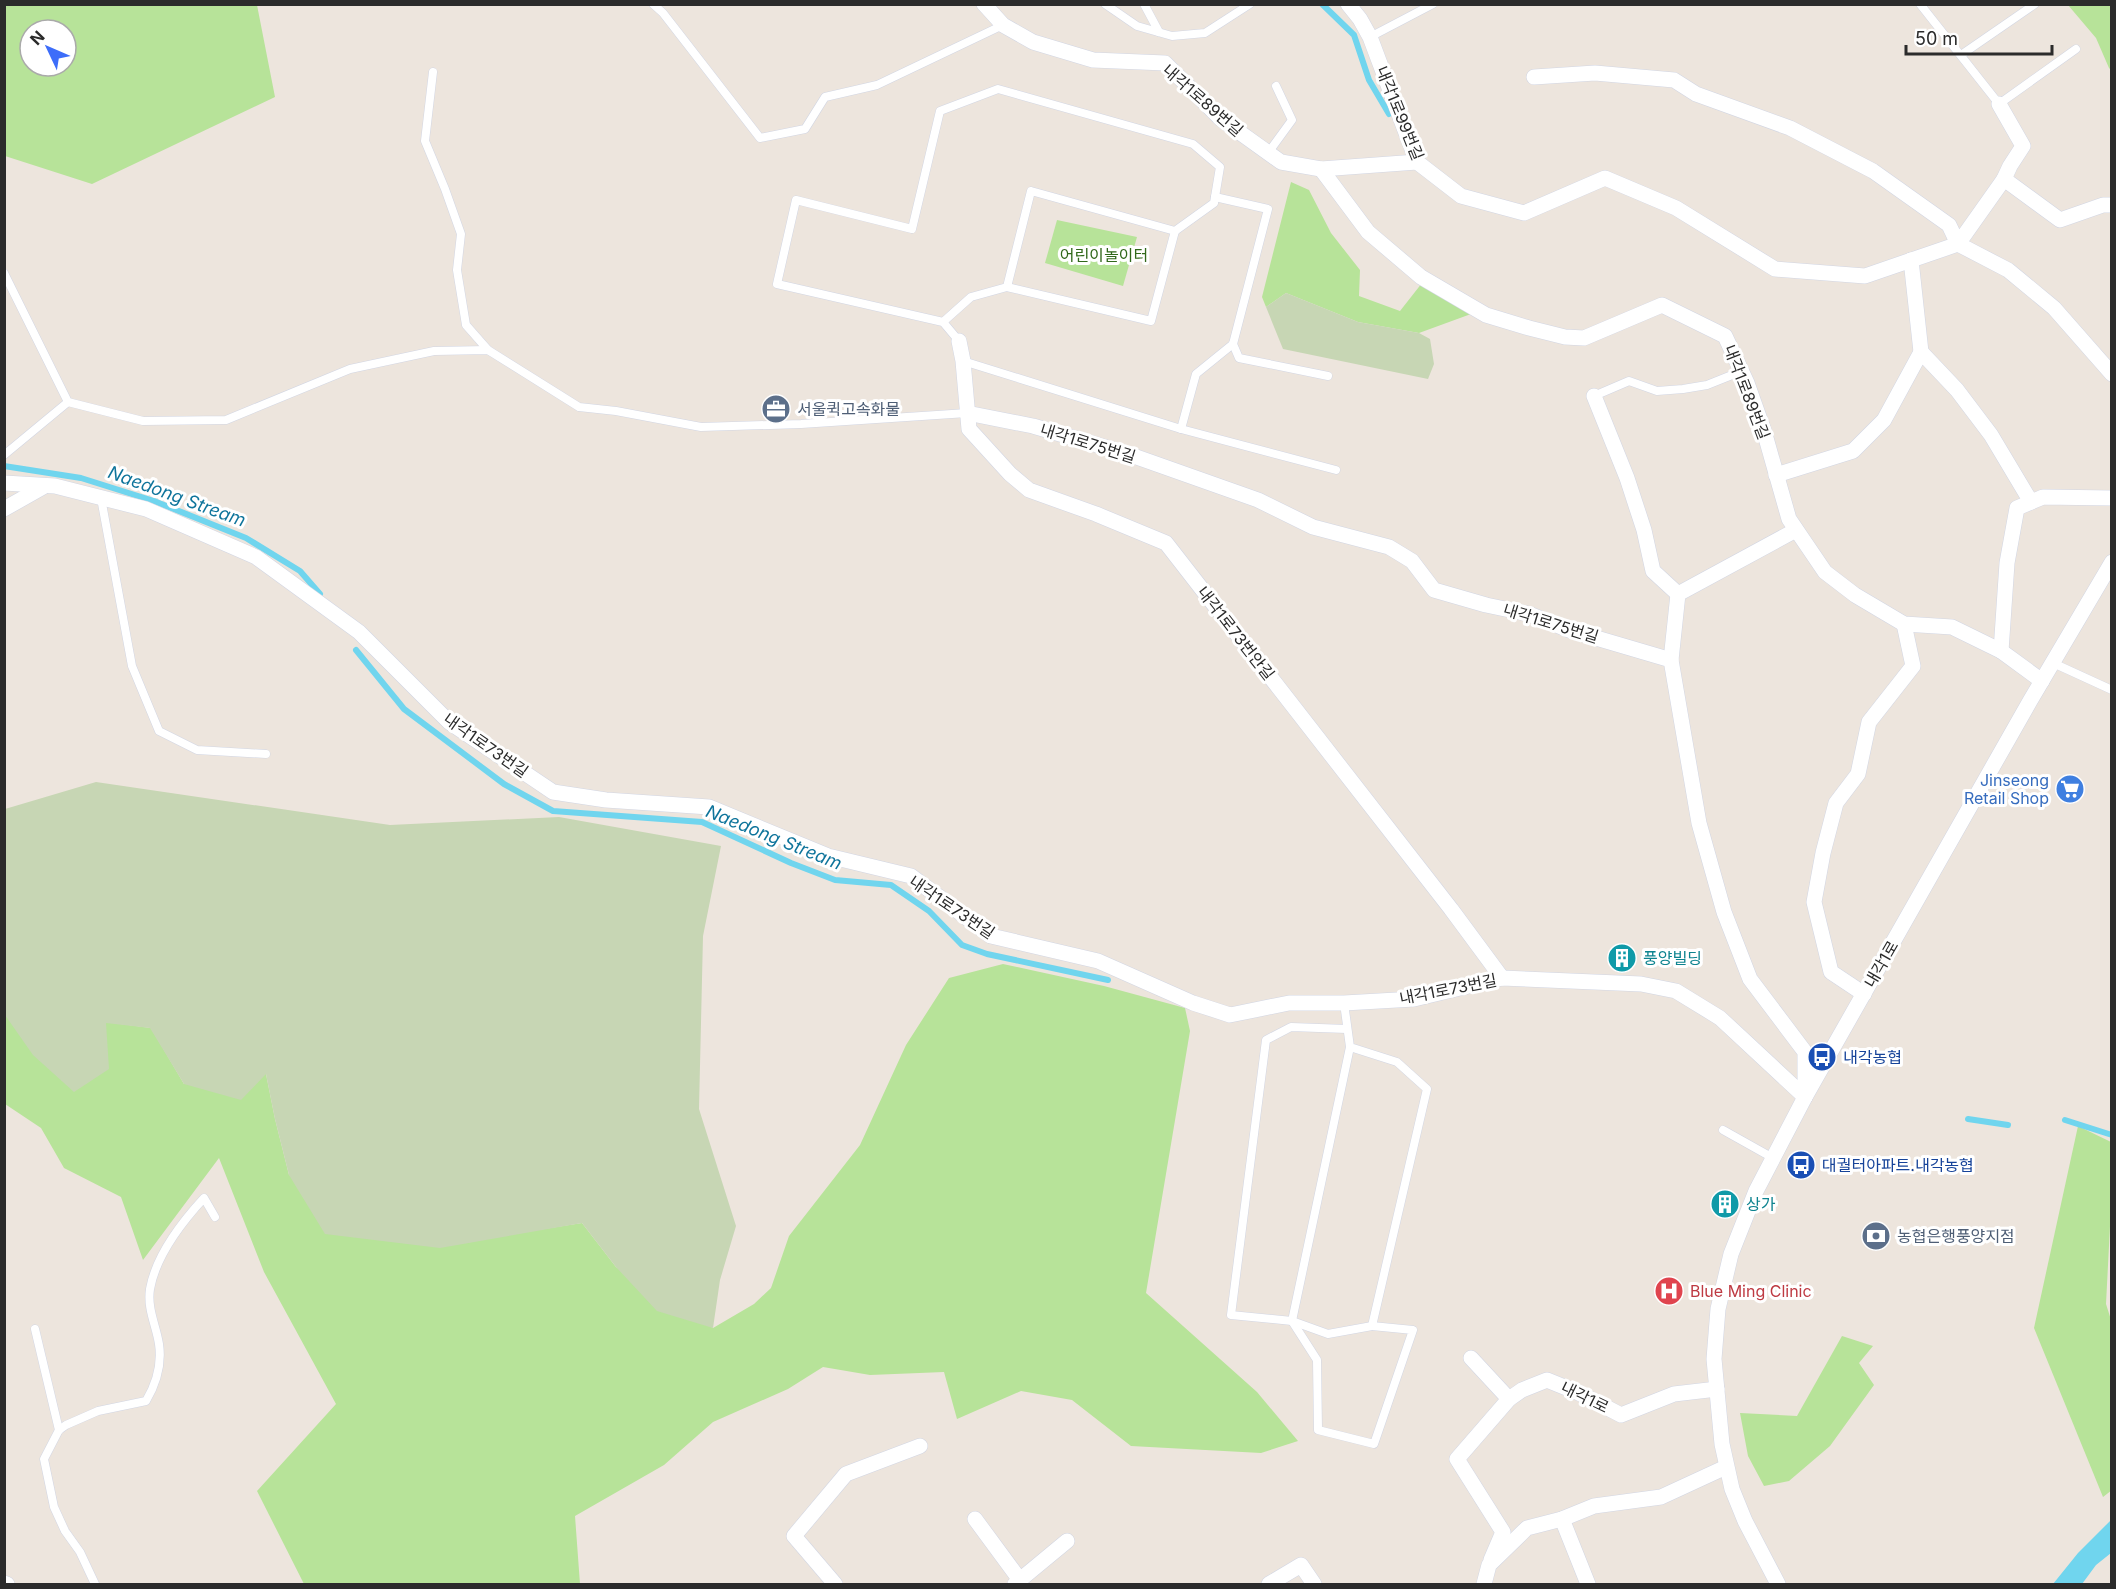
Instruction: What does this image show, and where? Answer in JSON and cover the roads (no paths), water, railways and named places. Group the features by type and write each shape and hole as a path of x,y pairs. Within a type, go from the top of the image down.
{"street":[{"name":"내각1로89번길","path":"984,4 1004,25 1033,42 1093,60 1165,63 1221,119 1281,162 1321,169 1417,162"},
{"name":"내각1로99번길","path":"1348,4 1370,37 1417,162 1461,196 1524,213 1605,178 1676,208 1775,269 1865,276 1958,243"},
{"path":"1534,77 1594,73 1674,80 1696,94 1790,128 1873,171 1949,225 1958,243 2008,270 2054,308 2112,374"},
{"path":"1958,243 2004,179 2023,146 1999,104"},
{"name":"내각1로89번길","path":"1321,169 1368,232 1421,277 1486,315 1556,334 1584,338 1662,305 1725,336 1742,371 1764,430 1789,519 1825,572 1855,595 1904,624 1952,627 2001,651 2042,681"},
{"path":"2004,179 2060,220 2112,205"},
{"path":"1776,475 1853,451 1884,420 1921,351 1911,260"},
{"name":"내각1로73번안길","path":"959,340 969,429 1010,474 1029,490 1166,543 1451,909 1502,978"},
{"path":"1921,351 1957,390 1991,435 2031,502"},
{"path":"1594,396 1627,478 1644,530 1653,571 1678,594"},
{"name":"내각1로75번길","path":"968,413 1033,426 1128,454 1258,500 1313,526 1389,547 1412,561 1434,590 1486,605 1529,614 1569,630 1671,660"},
{"name":"내각1로73번길","path":"4,483 55,486 146,509 256,557 359,632 449,722 553,792 606,800 708,807 828,856 911,876 991,936 1098,961 1193,1003 1230,1015 1288,1003 1414,999 1502,978 1641,984 1676,991 1720,1018 1805,1097"},
{"path":"4,509 44,487"},
{"path":"2001,651 2007,563 2017,508 2043,496 2112,498"},
{"path":"1678,594 1796,530"},
{"name":"내각1로","path":"1778,1584 1745,1521 1726,1467 1714,1359 1718,1309 1731,1254 1756,1191 1805,1097 2112,562"},
{"path":"1678,594 1671,660 1699,823 1724,912 1750,979 1805,1052 1805,1097"},
{"path":"1864,994 1831,972 1814,902 1823,853 1836,803 1858,774 1869,722 1912,666 1904,624"},
{"path":"1471,1358 1509,1399 1457,1460 1503,1532 1489,1565 1484,1584"},
{"name":"내각1로","path":"1509,1399 1522,1390 1547,1380 1580,1393 1621,1415 1674,1394 1717,1389"},
{"path":"835,1584 794,1536 846,1473 920,1446"},
{"path":"1489,1565 1527,1528 1562,1520 1594,1506 1661,1497 1726,1467"},
{"path":"975,1520 1017,1582 1067,1541"},
{"path":"1562,1520 1588,1584"},
{"path":"1269,1584 1301,1565 1314,1584"}],"lane":[{"path":"653,4 663,13 760,138 805,129 825,98 877,85 1004,25"},
{"path":"1105,4 1137,26 1172,36 1205,33 1250,4"},
{"path":"1144,4 1159,32"},
{"path":"1370,37 1432,4"},
{"path":"1920,4 1999,104 2076,49"},
{"path":"1960,56 2036,4"},
{"path":"433,72 425,141 461,234 457,270 466,325 488,350 579,407 616,411 701,427 801,424 968,413"},
{"path":"1268,153 1292,120 1276,86"},
{"path":"943,322 971,297 1007,287 1151,321 1175,231 1214,203 1220,167 1193,144 998,89 940,111 912,229 796,201 777,284 943,322 959,340"},
{"path":"1007,287 1031,191 1175,231"},
{"path":"1182,429 1196,374 1233,344 1268,209 1215,197"},
{"path":"4,273 68,402 143,421 226,420 350,369 434,351 488,350"},
{"path":"1233,344 1239,358 1328,376"},
{"path":"963,361 1182,429 1336,470"},
{"path":"1594,396 1629,381 1657,391 1683,389 1707,385 1742,371"},
{"path":"5,455 68,402"},
{"path":"102,498 132,666 159,731 197,750 266,754"},
{"path":"2053,663 2112,690"},
{"path":"1344,1003 1350,1047 1292,1321 1317,1360 1318,1430 1374,1444 1413,1330 1372,1326 1328,1334 1292,1321 1231,1315 1266,1041 1291,1027 1347,1029"},
{"path":"1350,1047 1397,1062 1427,1089 1372,1326"},
{"path":"1723,1130 1773,1158"},
{"path":"95,1584 80,1552 65,1531 54,1508 44,1459 59,1430 66,1425 98,1411 146,1401 154,1388 160,1365 159,1344 151,1318 150,1289 160,1260 180,1224 204,1198 215,1217"},
{"path":"35,1329 59,1430"}],"water":[{"path":"2111,1520 2111,1553 2096,1565 2082,1584 2053,1584 2078,1553"}],"waterway":[{"path":"1322,4 1354,35 1369,80 1389,114"},
{"name":"Naedong Stream","path":"4,466 81,478 154,501 246,538 300,571 320,594"},
{"name":"Naedong Stream","path":"356,650 404,709 504,784 553,811 702,822 791,863 835,880 891,885 929,911 962,945 987,954 1108,980"},
{"name":"Naedong Stream","path":"1968,1119 2008,1125"},
{"name":"Naedong Stream","path":"2065,1120 2112,1135"}],"place":[{"name":"서울퀵고속화물","path":"776,409"},
{"name":"Jinseong Retail Shop","path":"2070,789"},
{"name":"풍양빌딩","path":"1622,958"},
{"name":"내각농협","path":"1822,1057"},
{"name":"대궐터아파트.내각농협","path":"1801,1165"},
{"name":"상가","path":"1725,1204"},
{"name":"농협은행풍양지점","path":"1876,1236"},
{"name":"Blue Ming Clinic","path":"1669,1291"}],"park label":[{"name":"어린이놀이터","path":"1104,255"}]}
